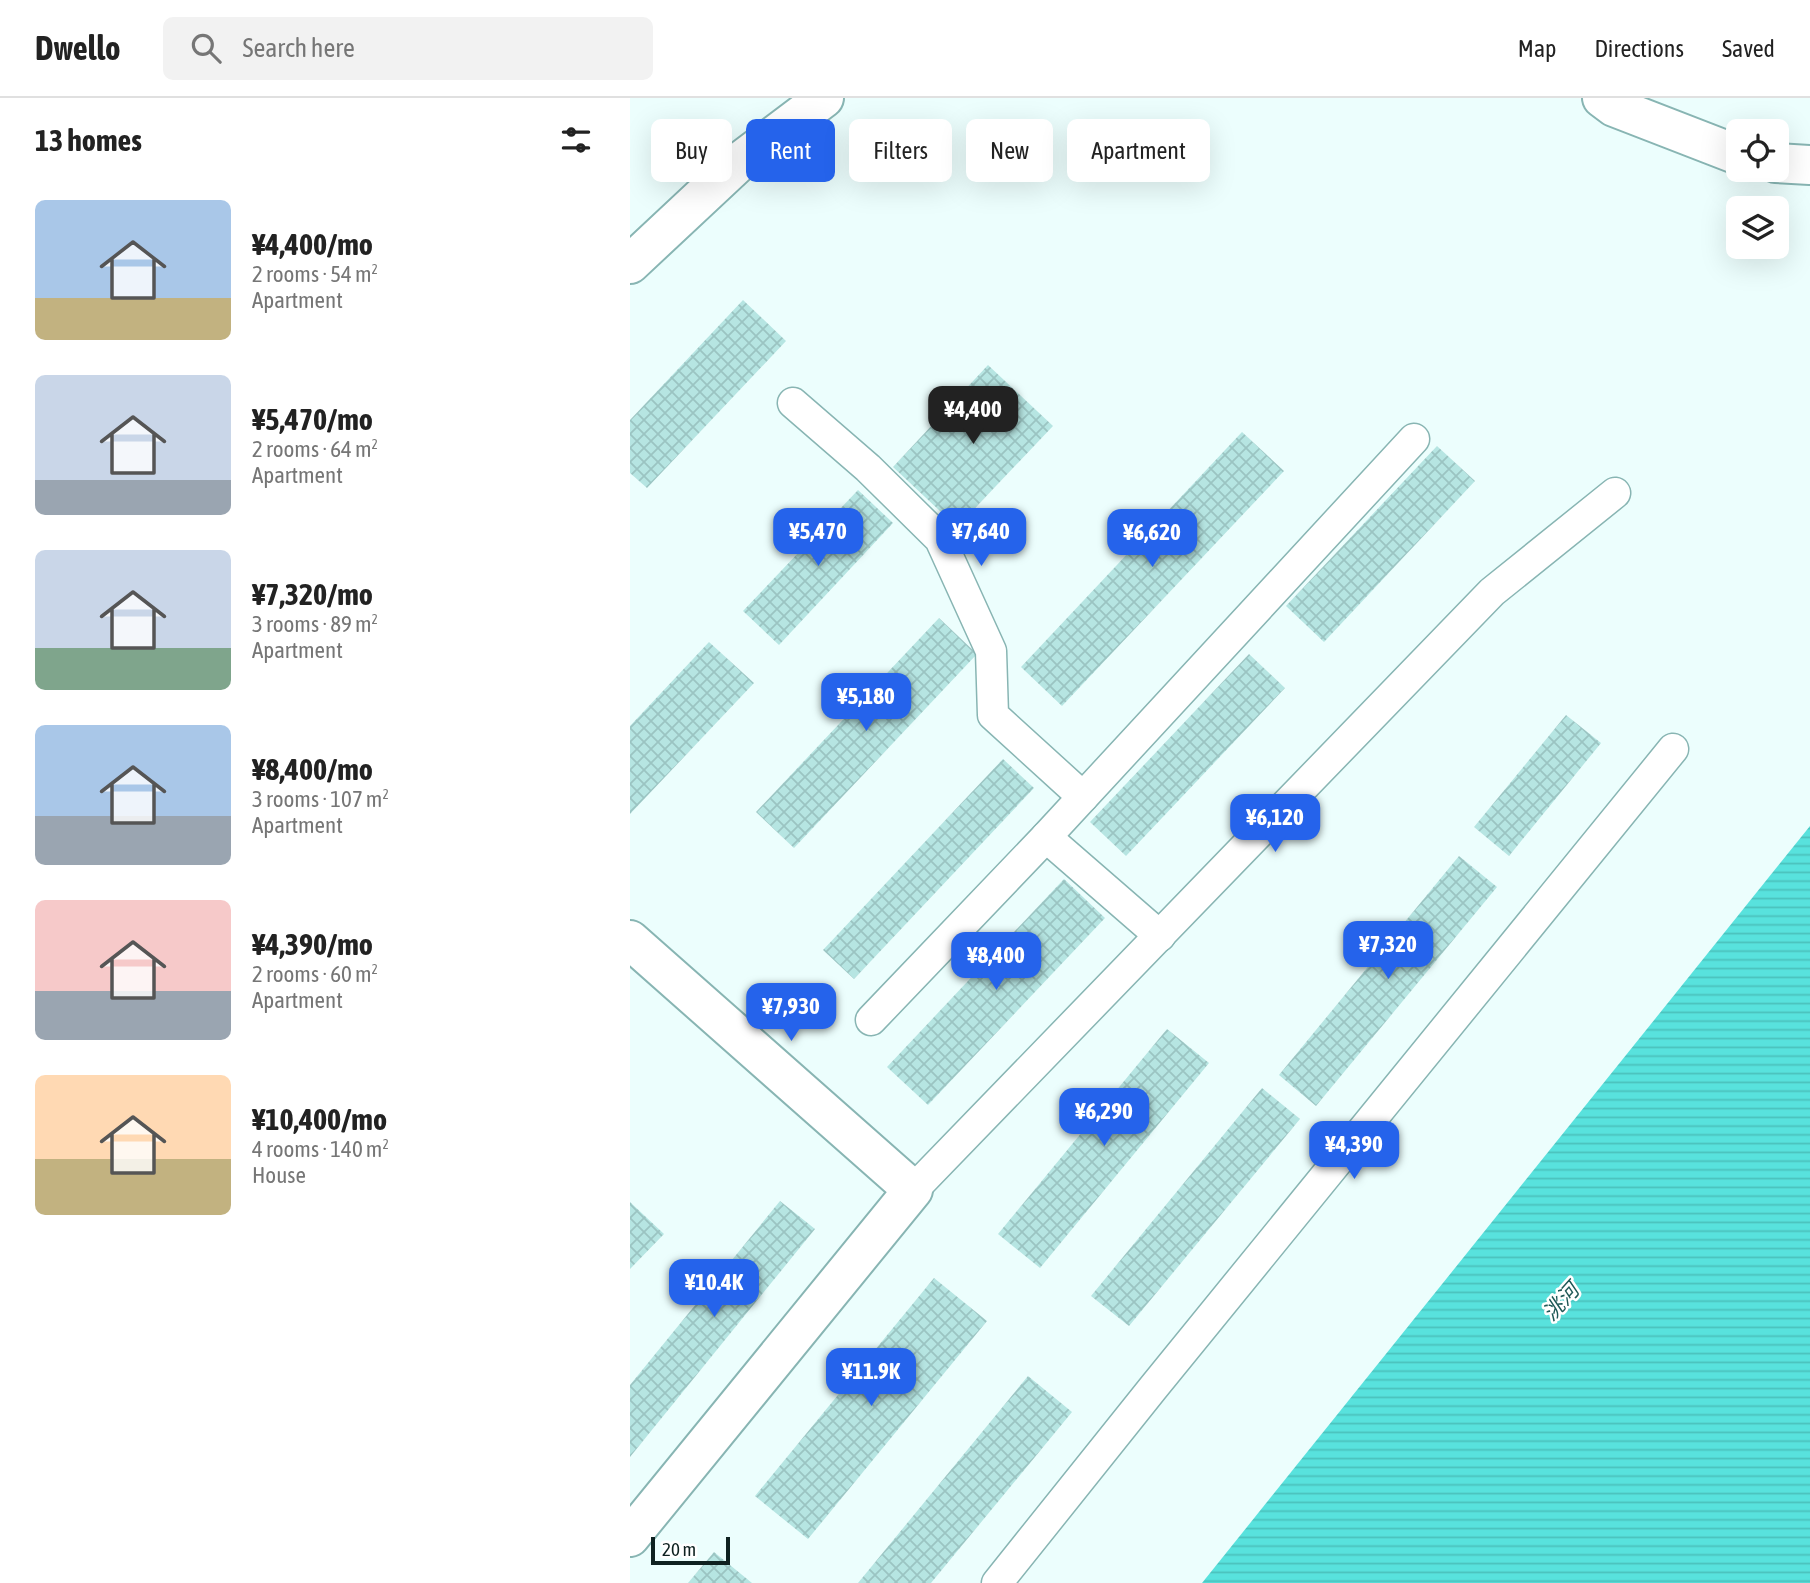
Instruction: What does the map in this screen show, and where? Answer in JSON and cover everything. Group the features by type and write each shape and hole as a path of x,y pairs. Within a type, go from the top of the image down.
{"street":[{"path":"630,264 738,163 824,98"},
{"path":"1602,98 1614,107 1726,150"},
{"path":"1789,164 1810,165"},
{"path":"793,403 868,468 940,539 991,651 993,715 1083,797"},
{"path":"871,1020 1046,837 1414,439"},
{"path":"630,1537 913,1190 1492,592 1615,493"},
{"path":"997,1583 1673,749"},
{"path":"1046,837 1160,936"},
{"path":"630,940 913,1190"}],"water":[{"name":"洮河","path":"1810,826 1810,1583 1202,1583"}],"building":[{"path":"743,300 786,341 647,488 630,473 630,420"},
{"path":"988,365 1053,426 957,527 893,467"},
{"path":"1242,432 1284,471 1062,706 1021,667"},
{"path":"1437,446 1475,481 1324,642 1286,606"},
{"path":"858,490 893,523 779,645 743,611"},
{"path":"939,618 977,654 794,848 756,812"},
{"path":"709,642 754,683 630,814 630,726"},
{"path":"1249,654 1285,688 1126,856 1090,822"},
{"path":"1566,715 1601,743 1509,856 1474,827"},
{"path":"1003,759 1034,788 854,979 823,950"},
{"path":"1459,856 1497,887 1316,1106 1279,1075"},
{"path":"1064,879 1105,918 928,1105 887,1067"},
{"path":"1167,1029 1209,1063 1040,1268 998,1234"},
{"path":"1262,1088 1300,1119 1129,1326 1091,1296"},
{"path":"780,1201 815,1229 630,1457 630,1385"},
{"path":"630,1202 664,1234 630,1269"},
{"path":"934,1278 987,1321 808,1539 755,1496"},
{"path":"1028,1376 1072,1412 931,1583 858,1583"},
{"path":"714,1552 752,1583 688,1583"}]}
